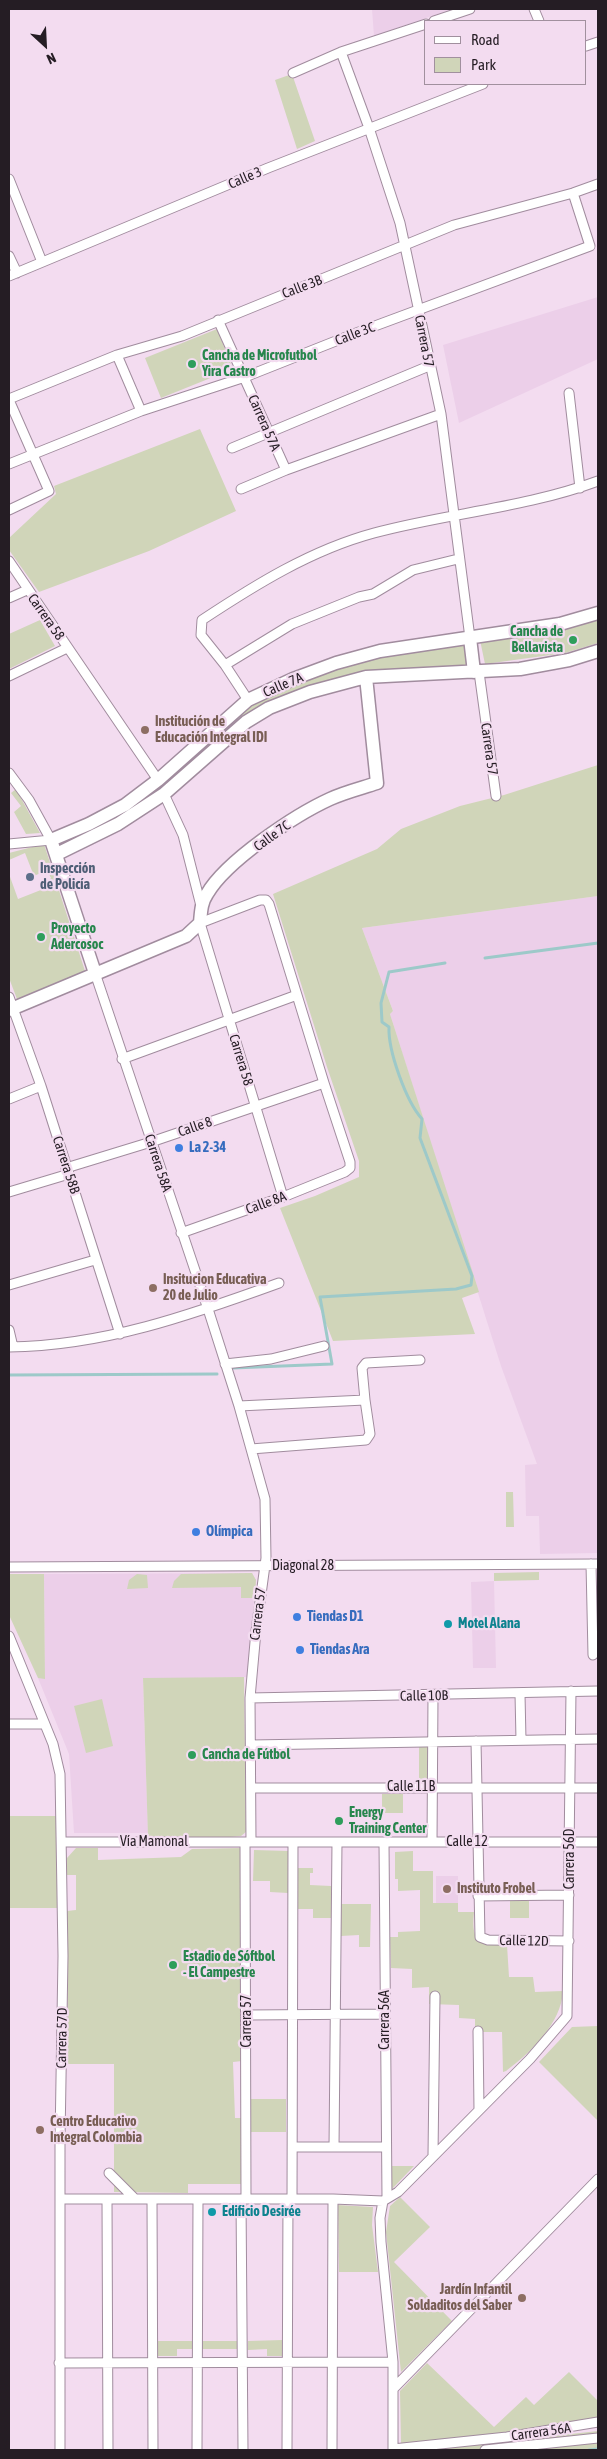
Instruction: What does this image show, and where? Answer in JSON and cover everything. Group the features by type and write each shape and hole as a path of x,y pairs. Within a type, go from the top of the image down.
{"street":[{"path":"437,20 470,9"},
{"path":"293,73 341,52 424,25"},
{"name":"Carrera 57","path":"341,52 370,128 400,222 405,244 429,366 441,414 458,558 470,638"},
{"name":"Calle 3","path":"13,274 370,128 480,85"},
{"path":"9,179 42,262"},
{"name":"Calle 3B","path":"9,400 117,355 182,336 454,225 572,194 598,184"},
{"name":"Calle 3C","path":"9,464 141,411 245,377 590,246 572,194"},
{"path":"9,256 13,274"},
{"name":"Carrera 57A","path":"218,320 245,377 266,432 286,470"},
{"path":"117,355 141,411"},
{"path":"232,448 266,432 429,366"},
{"path":"569,393 580,488"},
{"path":"9,400 49,491 9,510"},
{"path":"241,489 286,470 441,414"},
{"path":"248,700 225,665 201,635 200,627 202,620 260,582 308,558 372,533 453,516 520,505 598,481"},
{"path":"225,665 292,624 359,597 373,594 413,570 458,558"},
{"name":"Carrera 58","path":"9,561 158,780"},
{"path":"9,598 27,590"},
{"name":"Calle 7A","path":"9,844 51,840 89,824 125,805 158,780 248,700 336,663 380,651 560,624 598,614"},
{"path":"470,638 476,672"},
{"path":"9,676 67,648"},
{"name":"Calle 7A","path":"57,854 118,824 164,794 246,722 269,708 310,692 366,677 520,669 569,660 598,651"},
{"name":"Carrera 57","path":"476,672 496,796"},
{"name":"Calle 7C","path":"200,923 201,906 206,894 220,877 291,821 330,799 377,783 366,677"},
{"name":"Carrera 58A","path":"9,773 29,800 57,854 122,1059 180,1233 208,1309 260,1478 266,1506 264,1566"},
{"path":"164,794 183,835 201,906"},
{"path":"10,1006 186,936 200,923 260,900 266,900 269,904 324,1083"},
{"name":"Carrera 58","path":"200,923 283,1197"},
{"path":"122,1059 228,1018 297,994"},
{"name":"Carrera 58B","path":"10,1006 41,1086 120,1334"},
{"name":"Calle 8","path":"9,1192 324,1083"},
{"name":"Calle 8A","path":"180,1233 283,1197 345,1172 350,1168 350,1162 324,1083"},
{"path":"9,1099 41,1086"},
{"path":"9,1285 95,1260"},
{"path":"9,1330 11,1347 86,1340 120,1334 208,1309 279,1283"},
{"path":"225,1364 271,1359 324,1346"},
{"path":"251,1449 366,1440 370,1434 364,1400 362,1368 366,1363 420,1360"},
{"path":"239,1406 364,1400"},
{"path":"593,1655 595,1564"},
{"name":"Diagonal 28","path":"9,1567 595,1564"},
{"name":"Carrera 57","path":"243,2450 248,1842 252,1788 250,1698 264,1566"},
{"name":"Carrera 57D","path":"9,1636 59,1764 62,1842 60,2450"},
{"name":"Calle 10B","path":"250,1698 433,1696 598,1691"},
{"name":"Carrera 56D","path":"479,2110 562,2025 569,2008 571,1692"},
{"path":"520,1694 520,1740"},
{"path":"432,1842 433,1696"},
{"path":"9,1724 44,1724"},
{"path":"252,1744 598,1739"},
{"path":"476,1741 478,1896 569,1896"},
{"name":"Calle 11B","path":"252,1788 598,1788"},
{"name":"Vía Mamonal","path":"62,1842 248,1842"},
{"name":"Calle 12","path":"248,1842 598,1842"},
{"path":"287,2450 290,2199 293,2147 293,1842"},
{"path":"334,2147 337,2014 337,1842"},
{"name":"Carrera 56A","path":"384,1842 386,2147 385,2199 380,2218 380,2242 393,2362 393,2450 516,2436 598,2422"},
{"name":"Calle 12D","path":"478,1896 480,1938 488,1940 569,1941"},
{"path":"433,2155 435,1996"},
{"path":"247,2015 385,2014"},
{"path":"61,2199 385,2199 400,2194 433,2155 479,2110 478,2030"},
{"path":"293,2147 386,2147"},
{"path":"109,2173 135,2199"},
{"path":"394,2388 598,2178"},
{"path":"106,2199 108,2450"},
{"path":"152,2199 153,2450"},
{"path":"197,2450 198,2199"},
{"path":"332,2450 333,2199"},
{"path":"60,2363 197,2361 393,2362"},
{"path":"485,2450 598,2438"}],"shaded area":[{"path":"372,9 452,9 374,36"},
{"path":"598,297 598,359 459,423 443,345"},
{"path":"598,896 598,1553 540,1554 539,1516 526,1516 525,1465 537,1464 501,1366 390,1014 393,1011 362,928"},
{"path":"252,1573 256,1580 247,1677 143,1679 148,1833 74,1833 69,1754 38,1678 45,1678 44,1574"},
{"path":"494,1581 496,1668 473,1668 471,1582"},
{"name":"Instituto Frobel","path":"436,1876 458,1876 458,1903 436,1903"}],"green space":[{"path":"292,74 315,141 297,149 275,80"},
{"path":"217,329 233,369 161,398 145,358"},
{"path":"200,429 236,511 149,551 39,592 9,550 9,538 56,494 54,486"},
{"path":"598,617 598,643 565,653 485,664 480,640"},
{"path":"40,620 55,646 9,669 9,634"},
{"path":"465,642 467,665 365,672 257,712 159,794 64,848 62,844 106,821 252,704 306,680 362,661"},
{"path":"598,765 598,896 362,928 393,1011 390,1014 479,1292 462,1298 475,1334 333,1341 280,1208 315,1196 359,1177 359,1161 327,1067 273,894 377,849 401,829 460,806 504,795"},
{"path":"16,789 40,833 26,834 14,812 21,806 11,793"},
{"name":"Proyecto Adercosoc","path":"44,844 85,971 17,999 9,978 9,874 18,899 51,886 49,880 51,878 47,870 34,876 25,853 9,860 9,853"},
{"path":"506,1492 513,1492 514,1527 506,1527"},
{"path":"539,1572 539,1580 494,1581 494,1573"},
{"path":"252,1573 256,1580 255,1598 241,1598 241,1587 172,1588 174,1581 181,1574"},
{"path":"9,1574 44,1574 45,1679 38,1678 9,1615"},
{"path":"137,1574 147,1575 148,1588 127,1589 129,1580"},
{"name":"Cancha de Fútbol","path":"244,1677 246,1832 241,1836 231,1837 148,1837 143,1678"},
{"path":"102,1699 113,1746 86,1753 74,1706"},
{"path":"429,1745 429,1780 424,1780 419,1784 419,1746"},
{"path":"382,1794 403,1794 403,1813 382,1813"},
{"path":"9,1816 57,1816 57,1908 9,1908"},
{"path":"76,1848 98,1848 98,1860 181,1857 192,1849 242,1848 242,2061 233,2062 235,2118 243,2118 245,2184 188,2184 188,2193 114,2192 114,2064 68,2064 67,1911 76,1910 76,1875 67,1875 67,1858"},
{"path":"254,1850 289,1851 288,1893 270,1892 270,1881 253,1881"},
{"path":"413,1851 413,1871 433,1871 433,1903 458,1903 458,1912 474,1912 473,1921 476,1937 482,1943 507,1945 509,1977 533,1977 535,1992 563,1991 557,2015 551,2026 525,2055 506,2071 503,2072 502,2032 475,2032 475,2019 459,2018 459,2005 429,2004 429,1987 412,1988 412,1969 391,1968 390,1937 398,1937 398,1932 420,1931 420,1890 398,1891 398,1879 395,1879 395,1852"},
{"path":"297,1868 313,1868 313,1873 310,1873 310,1885 331,1886 331,1918 313,1918 313,1909 296,1909"},
{"path":"510,1901 529,1901 529,1918 510,1918"},
{"path":"341,1904 371,1904 370,1947 359,1947 359,1935 341,1936"},
{"path":"598,2026 598,2121 539,2062 572,2027"},
{"path":"251,2099 286,2099 286,2132 251,2132"},
{"path":"392,2166 414,2166 392,2189"},
{"path":"400,2197 430,2227 394,2262 452,2321 401,2372 386,2232 390,2206"},
{"path":"338,2205 373,2207 372,2225 378,2272 339,2272"},
{"path":"283,2340 284,2356 267,2356 267,2349 248,2350 248,2341"},
{"path":"158,2341 193,2341 193,2349 177,2349 177,2356 158,2356"},
{"path":"202,2341 240,2341 240,2349 202,2349"},
{"path":"427,2363 494,2427 526,2397 534,2405 569,2372 598,2401 598,2418 489,2435 401,2444 400,2391"},
{"path":"598,2431 598,2450 425,2450"}],"waterway":[{"path":"485,958 598,943"},
{"path":"233,1368 332,1364 320,1297 456,1289 471,1285 472,1276 420,1138 422,1119 404,1088 391,1049 389,1027 382,1022 381,1003 389,972 445,963"},
{"path":"9,1375 217,1374"},
{"path":"589,2450 598,2449"}],"place":[{"name":"Cancha de Microfutbol Yira Castro","path":"192,364"},
{"name":"Cancha de Bellavista","path":"573,640"},
{"name":"Institución de Educación Integral IDI","path":"145,730"},
{"name":"Inspección de Policía","path":"30,877"},
{"name":"Proyecto Adercosoc","path":"41,937"},
{"name":"La 2-34","path":"179,1148"},
{"name":"Insitucion Educativa 20 de Julio","path":"153,1288"},
{"name":"Olímpica","path":"196,1532"},
{"name":"Tiendas D1","path":"297,1617"},
{"name":"Motel Alana","path":"448,1624"},
{"name":"Tiendas Ara","path":"300,1650"},
{"name":"Cancha de Fútbol","path":"192,1755"},
{"name":"Energy Training Center","path":"339,1821"},
{"name":"Instituto Frobel","path":"447,1889"},
{"name":"Estadio de Sóftbol - El Campestre","path":"173,1965"},
{"name":"Centro Educativo Integral Colombia","path":"40,2130"},
{"name":"Edificio Desirée","path":"212,2212"},
{"name":"Jardín Infantil Soldaditos del Saber","path":"522,2298"}]}
